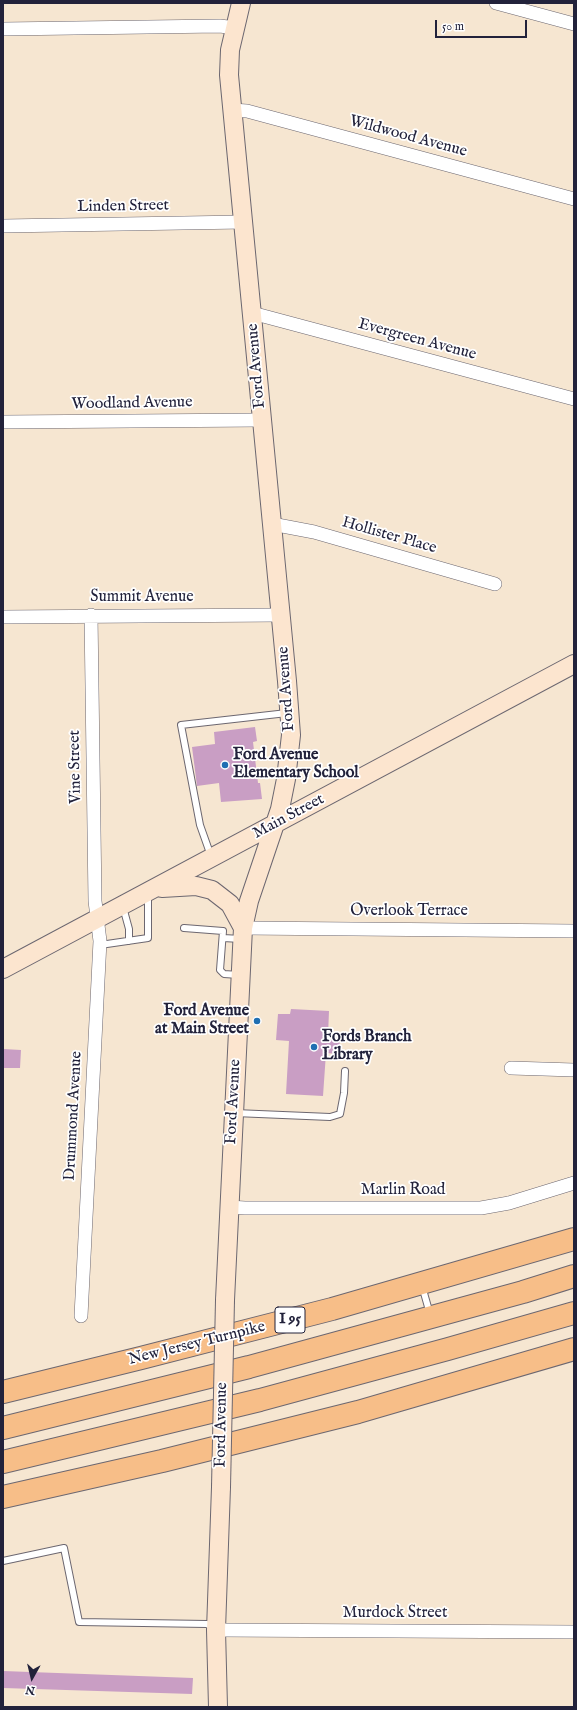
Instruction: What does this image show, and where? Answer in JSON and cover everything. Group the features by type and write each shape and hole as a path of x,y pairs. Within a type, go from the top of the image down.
{"highway":[{"name":"New Jersey Turnpike","path":"3,1392 237,1334 422,1284 574,1239"},
{"name":"I 95","path":"3,1428 249,1367 431,1318 574,1276"},
{"path":"3,1462 267,1398 574,1313"},
{"path":"3,1497 162,1461 350,1414 574,1349"}],"street":[{"name":"Ford Avenue","path":"218,1707 216,1630 225,1300 242,933 249,902 276,824 289,761 291,735 229,67 235,28 241,3"},
{"path":"496,3 574,24"},
{"path":"3,29 220,26 235,28"},
{"name":"Wildwood Avenue","path":"232,110 247,111 574,199"},
{"name":"Linden Street","path":"3,226 243,222"},
{"name":"Evergreen Avenue","path":"252,313 574,399"},
{"name":"Woodland Avenue","path":"3,422 262,420"},
{"name":"Hollister Place","path":"272,524 314,532 496,584"},
{"name":"Summit Avenue","path":"3,617 281,615"},
{"name":"Vine Street","path":"91,616 95,901 97,919"},
{"name":"Main Street","path":"3,969 574,664"},
{"path":"148,892 186,885 204,887 212,890 230,904 242,933"},
{"name":"Drummond Avenue","path":"82,1316 100,945 100,933 97,919"},
{"name":"Overlook Terrace","path":"242,933 574,930"},
{"path":"511,1068 574,1070"},
{"name":"Marlin Road","path":"229,1207 481,1208 509,1203 574,1183"},
{"name":"Murdock Street","path":"216,1630 574,1632"}],"lane":[{"path":"212,858 200,825 181,725 289,712"},
{"path":"100,945 148,938 148,892"},
{"path":"122,905 129,929 129,941"},
{"path":"184,928 223,931 220,970 224,974 240,975"},
{"path":"223,938 242,933"},
{"path":"233,1113 330,1117 340,1114 344,1093 345,1071"},
{"path":"422,1284 431,1318"},
{"path":"3,1561 64,1548 79,1622 207,1624 216,1630"}],"building":[{"name":"Ford Avenue Elementary School","path":"255,727 257,741 253,742 258,783 260,783 262,799 221,802 219,783 197,786 192,747 215,744 214,732"},
{"name":"Fords Branch Library","path":"291,1009 329,1011 328,1036 340,1037 339,1054 326,1053 323,1096 286,1094 289,1041 276,1040 278,1014 290,1014"},
{"path":"3,1049 21,1050 20,1068 3,1068"},
{"path":"3,1671 193,1678 192,1694 3,1688"}],"place":[{"name":"Ford Avenue Elementary School","path":"225,765"},
{"name":"Ford Avenue at Main Street","path":"257,1021"},
{"name":"Fords Branch Library","path":"314,1047"}]}
